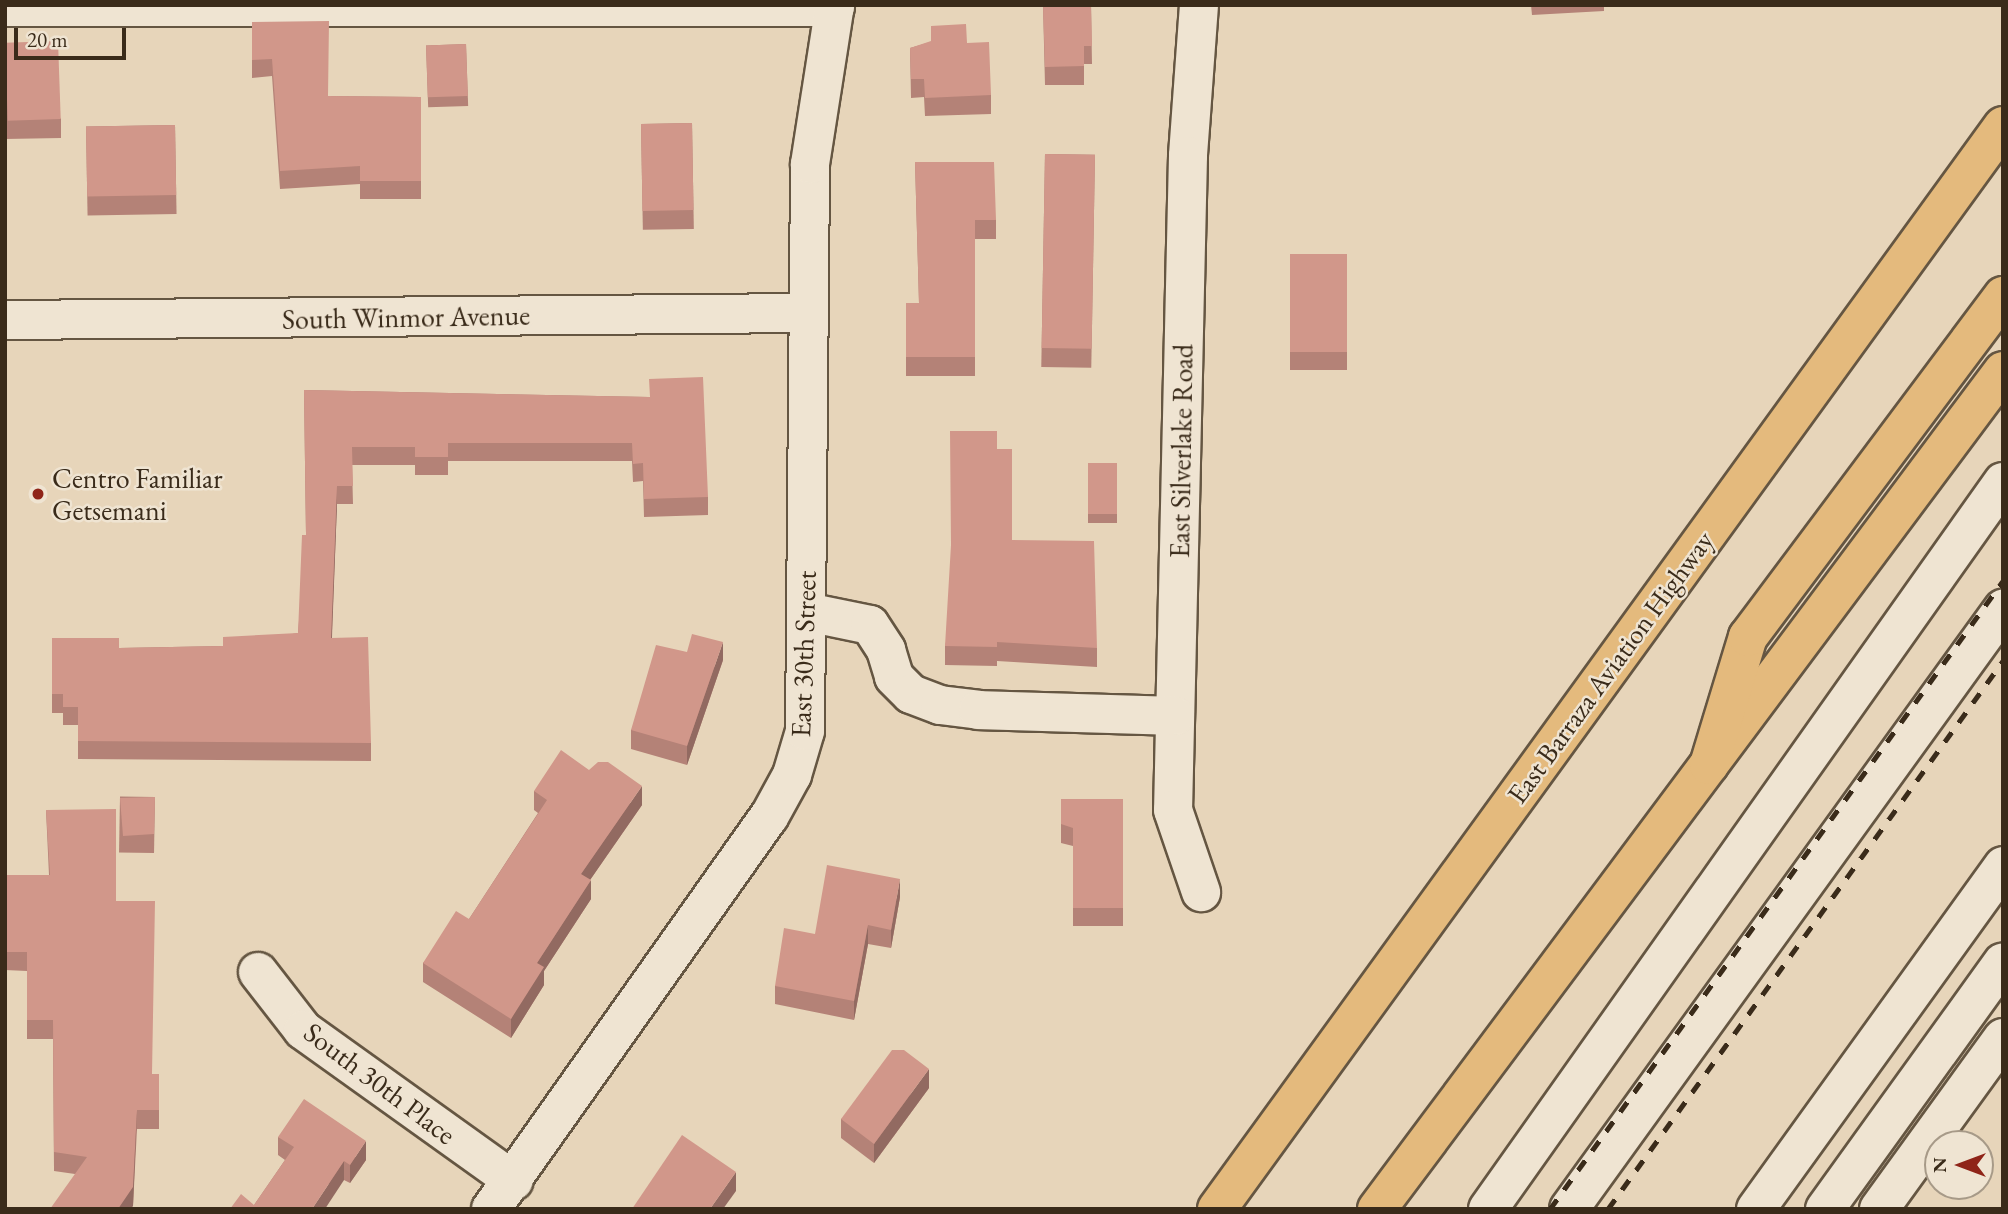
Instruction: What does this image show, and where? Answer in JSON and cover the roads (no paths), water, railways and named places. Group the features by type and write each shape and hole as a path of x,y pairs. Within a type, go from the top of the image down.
{"main road":[{"name":"East Barraza Aviation Highway","path":"1217,1209 2003,126"},
{"path":"1709,765 1748,637 2003,296"},
{"path":"1377,1209 2003,371"}],"street":[{"name":"East Silverlake Road","path":"1199,5 1188,156 1173,810 1201,892"},
{"path":"5,7 835,6"},
{"name":"East 30th Street","path":"503,1195 769,817 793,775 806,720 810,164 835,6"},
{"name":"South Winmor Avenue","path":"5,320 807,313"},
{"path":"1488,1209 2003,482"},
{"path":"1569,1209 2003,609"},
{"path":"807,612 870,625 886,650 894,677 911,694 940,705 978,710 1175,716"},
{"path":"1756,1209 2003,866"},
{"path":"1825,1209 2003,962"},
{"name":"South 30th Place","path":"258,972 303,1030 503,1195"},
{"path":"1879,1209 2003,1038"}],"railway":[{"path":"1550,1209 2003,581"},
{"path":"1608,1209 2003,661"}],"place":[{"name":"Centro Familiar Getsemani","path":"38,494"}]}
